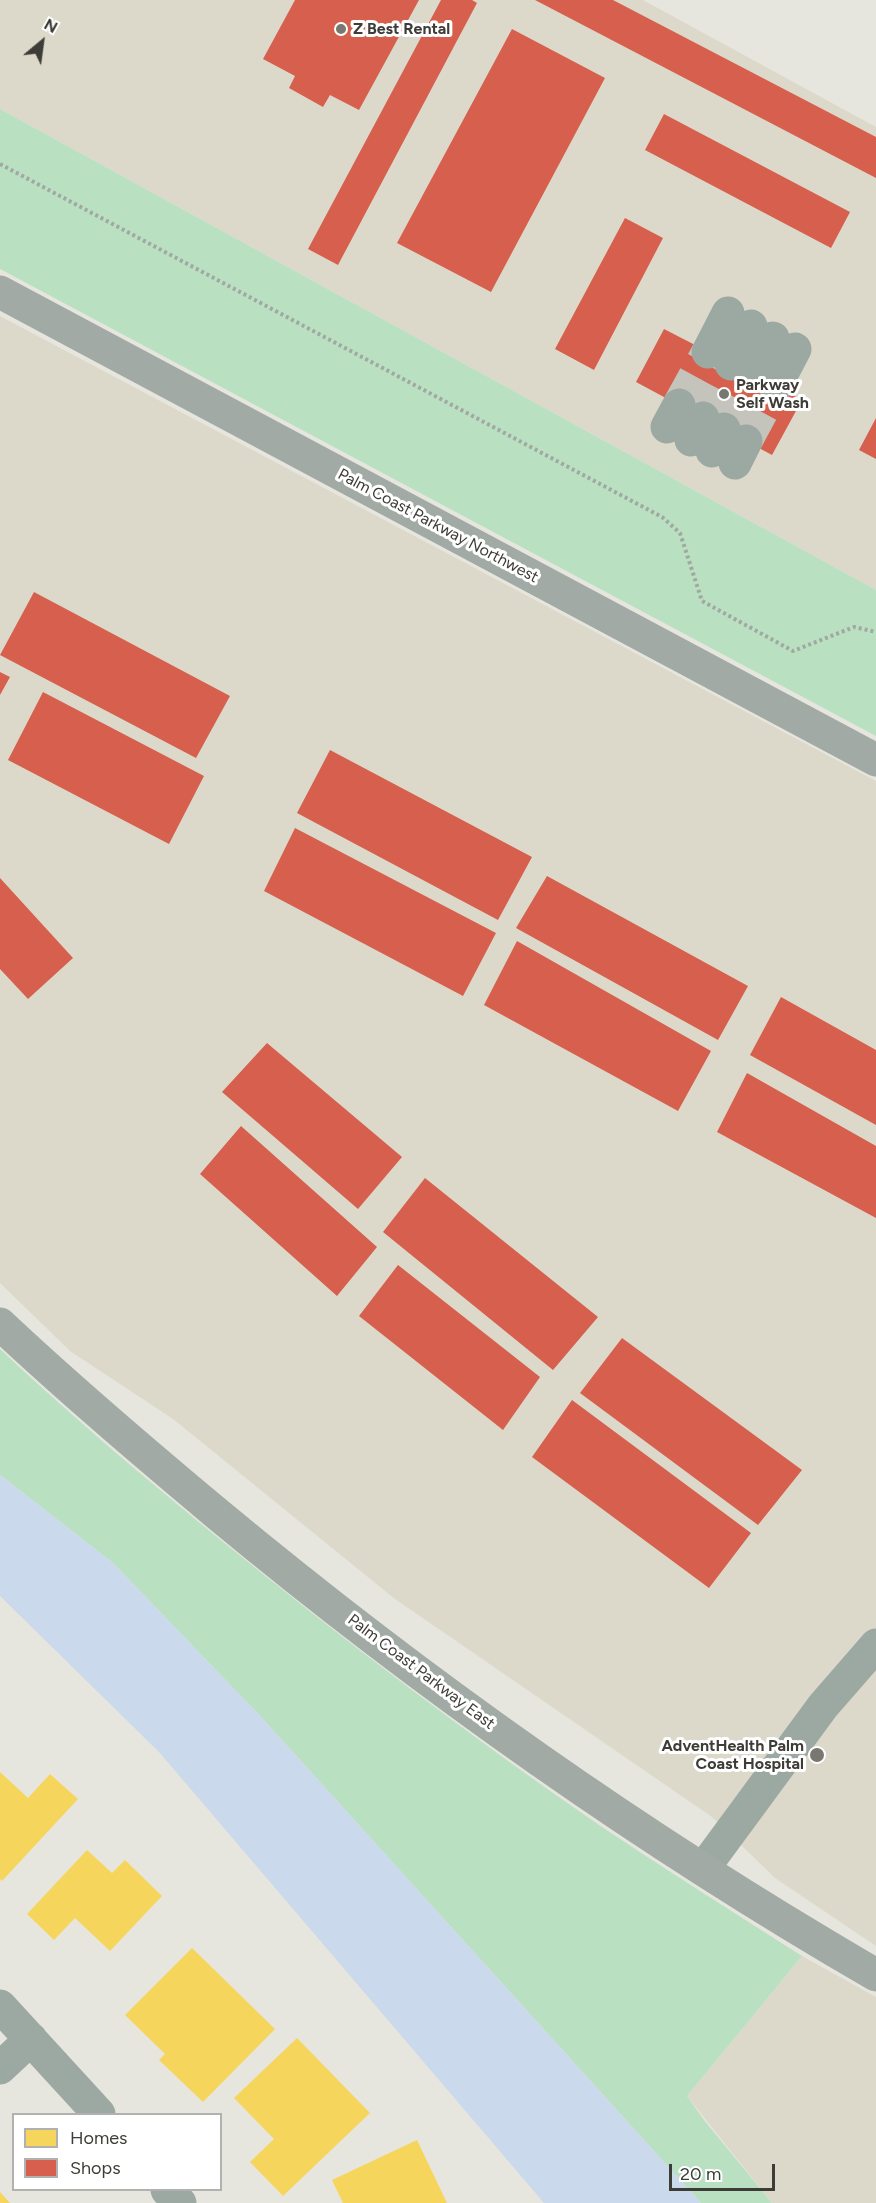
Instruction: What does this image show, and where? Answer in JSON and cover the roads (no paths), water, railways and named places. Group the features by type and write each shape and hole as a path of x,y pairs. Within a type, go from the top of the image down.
{"main road":[{"name":"Palm Coast Parkway Northwest","path":"0,292 876,760"},
{"name":"Palm Coast Parkway East","path":"0,1324 159,1466 278,1564 421,1674 614,1811 703,1869 876,1975"}],"street":[{"path":"742,369 762,332 742,369"},
{"path":"703,1869 824,1706 876,1645"},
{"path":"0,2006 97,2113"},
{"path":"0,2068 31,2039"},
{"path":"168,2191 180,2203"}],"water":[{"path":"0,1475 113,1563 261,1717 701,2203 544,2203 159,1752 0,1596"}],"tunnel":[{"path":"679,405 708,352"},
{"path":"703,418 731,364"},
{"path":"724,429 752,375"},
{"path":"746,441 775,387"}],"place":[{"name":"Z Best Rental","path":"341,29"},
{"name":"Parkway Self Wash","path":"724,394"},
{"name":"AdventHealth Palm Coast Hospital","path":"817,1755"}]}
